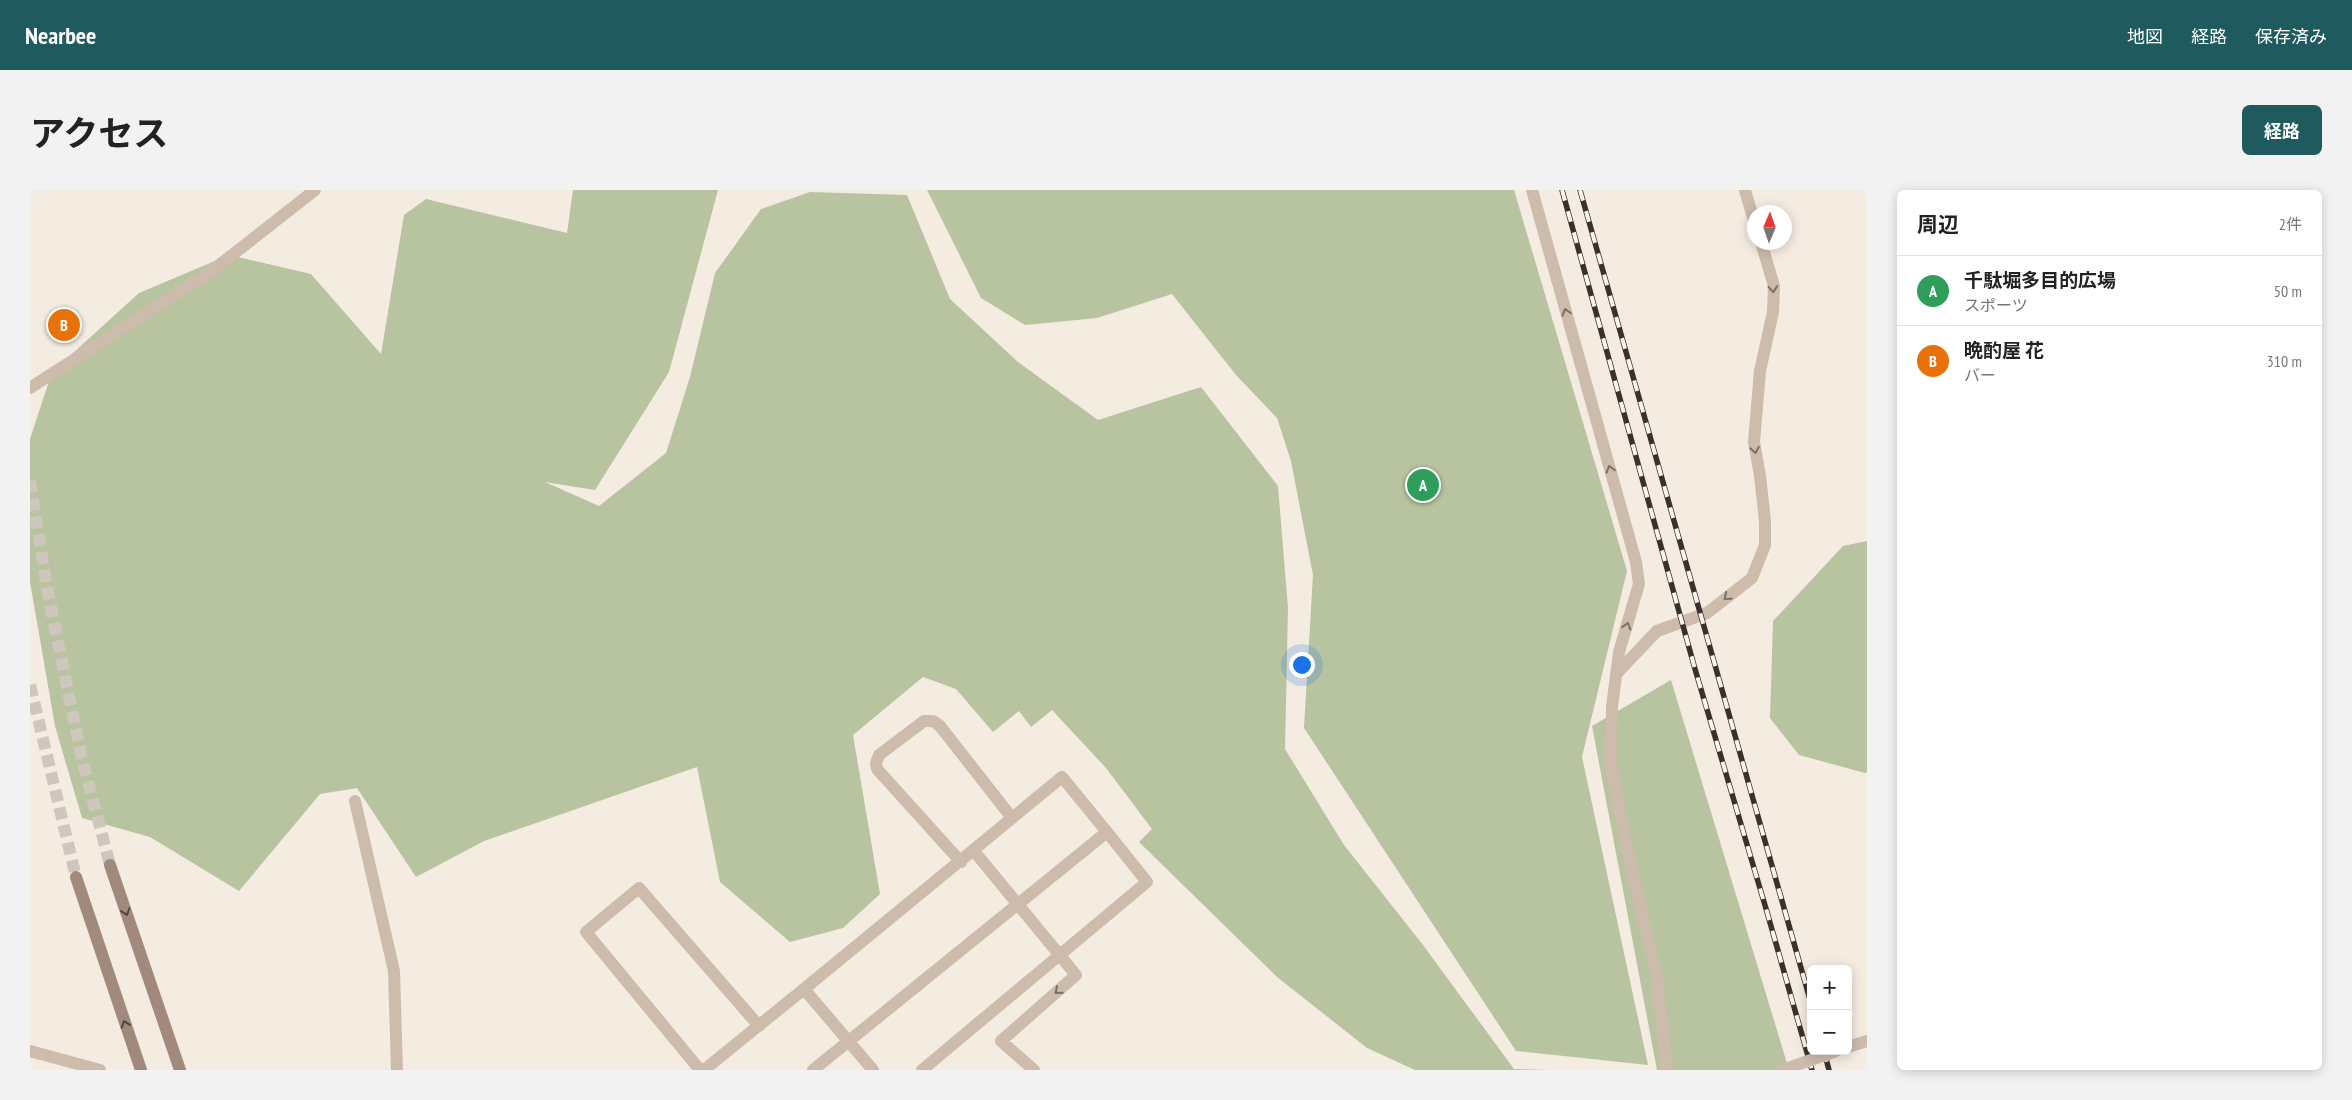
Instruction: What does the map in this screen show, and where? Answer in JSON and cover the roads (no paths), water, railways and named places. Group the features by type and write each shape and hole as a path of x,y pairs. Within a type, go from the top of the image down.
{"street":[{"path":"30,388 213,270 315,190"},
{"path":"1532,190 1636,562 1639,584 1619,652 1618,673 1612,707 1611,766 1628,854 1656,972 1667,1070"},
{"path":"1745,190 1749,205"},
{"path":"1618,673 1657,631 1707,613 1752,578 1765,545 1763,503 1754,442 1760,371 1772,312 1774,286 1763,250"},
{"path":"961,862 877,770 876,764 879,755 924,721 933,721 940,726 1012,818"},
{"path":"704,1070 961,862 1062,777 1147,882 922,1070"},
{"path":"355,801 394,971 397,1070"},
{"path":"813,1070 1016,903 1107,832"},
{"path":"974,851 1076,975 1001,1041 1034,1070"},
{"path":"110,866 180,1070"},
{"path":"76,877 141,1070"},
{"path":"700,1070 586,932 639,888 759,1026"},
{"path":"804,989 873,1070"},
{"path":"1852,1046 1867,1041"},
{"path":"30,1051 100,1070"},
{"path":"1788,1068 1825,1055"}],"tunnel":[{"path":"30,481 47,588 81,755 110,865"},
{"path":"30,685 76,877"}],"railway":[{"path":"1562,190 1695,669 1812,1070"},
{"path":"1580,190 1807,989"},
{"path":"1825,1055 1829,1070"}],"place":[{"name":"晩酌屋 花","path":"64,325"},
{"name":"千駄堀多目的広場","path":"1423,485"}]}
